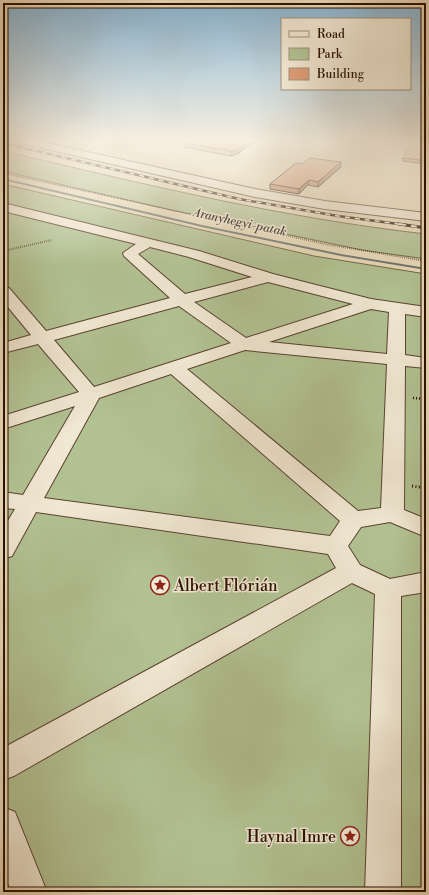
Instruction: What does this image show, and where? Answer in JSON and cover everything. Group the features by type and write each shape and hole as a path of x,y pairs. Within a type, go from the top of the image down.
{"street":[{"path":"199,181 262,195 325,205 426,217"},
{"path":"3,207 194,254 268,277 370,304 426,312"},
{"path":"148,243 130,253 131,256 183,301 244,346 426,364"},
{"path":"3,348 268,277"},
{"path":"3,291 91,395"},
{"path":"3,423 370,304"},
{"path":"392,514 397,308"},
{"path":"175,368 353,520"},
{"path":"3,550 91,395"},
{"path":"3,500 336,546"},
{"path":"336,546 353,520 392,514 426,529"},
{"path":"336,546 351,572 388,588 426,582"},
{"path":"3,765 351,572"},
{"path":"383,892 388,588"},
{"path":"3,824 28,892"}],"path":[{"path":"38,181 325,244 426,261"},
{"path":"3,251 52,240"},
{"path":"418,487 426,483"}],"green space":[{"path":"45,181 130,181 213,199 319,219 426,234 426,259 362,250 171,210"},
{"path":"3,184 314,256 426,274 426,892 3,892"}],"building":[{"path":"274,181 308,181 299,189 270,184"}],"waterway":[{"name":"Aranyhegyi-patak","path":"10,181 202,226 341,255 426,269"}],"railway":[{"path":"162,181 239,199 338,216 404,225"},
{"path":"399,224 404,225"},
{"path":"404,225 426,228"}],"place":[{"name":"Albert Flórián","path":"160,585"},
{"name":"Haynal Imre","path":"350,836"}]}
